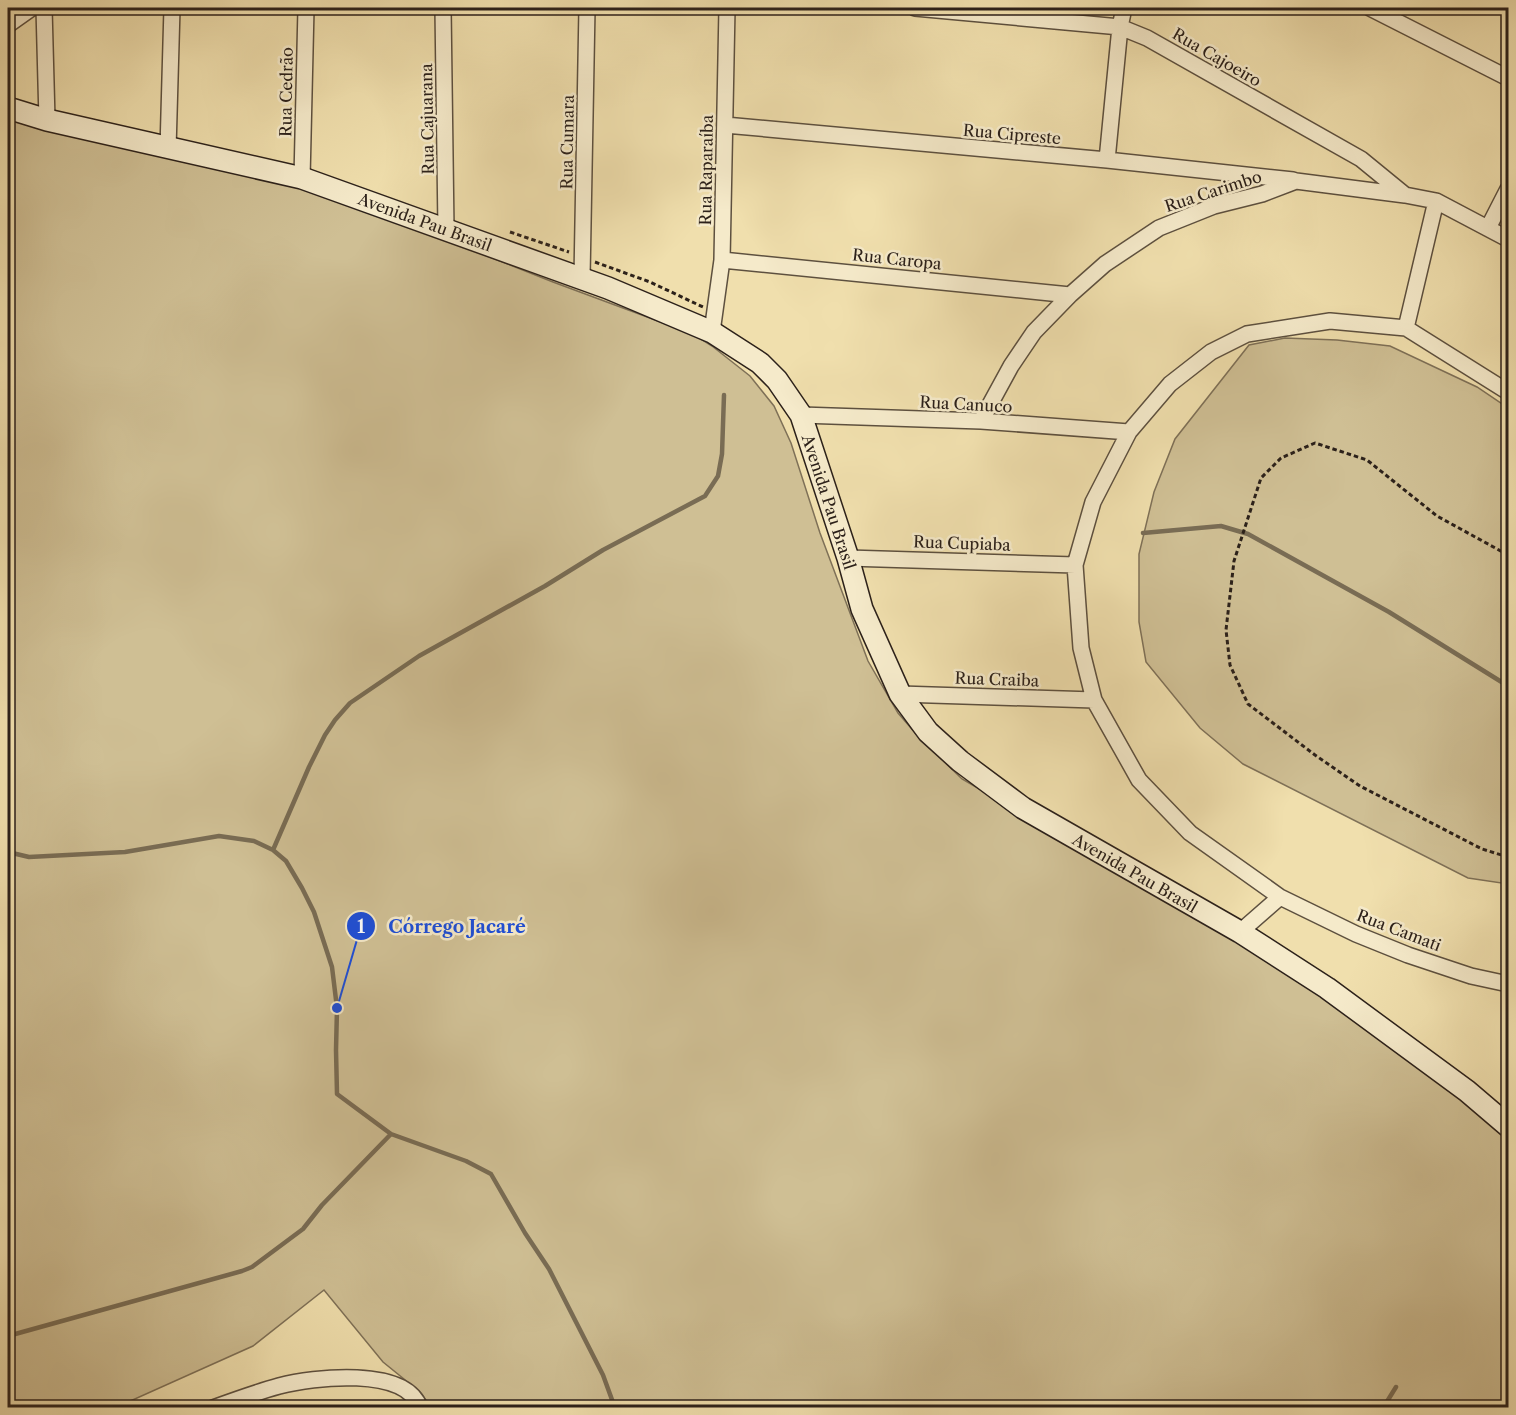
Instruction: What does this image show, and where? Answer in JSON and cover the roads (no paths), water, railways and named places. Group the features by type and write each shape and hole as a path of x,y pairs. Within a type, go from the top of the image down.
{"main road":[{"name":"Avenida Pau Brasil","path":"8,108 47,120 168,149 302,178 446,230 582,267 714,323 777,380 801,415 848,558 862,609 900,694 928,732 960,761 1023,808 1240,932 1327,988 1467,1091 1509,1126"}],"street":[{"path":"8,25 32,8"},
{"path":"44,8 47,120"},
{"path":"168,149 172,8"},
{"name":"Rua Cedrão","path":"302,178 306,8"},
{"name":"Rua Cajuarana","path":"443,8 446,230"},
{"name":"Rua Cumara","path":"582,267 587,8"},
{"name":"Rua Raparaíba","path":"714,323 722,260 727,8"},
{"name":"Rua Cajoeiro","path":"915,8 1120,27 1147,38 1361,159 1405,195"},
{"path":"1107,160 1120,27 1124,8"},
{"path":"1370,8 1509,78"},
{"name":"Rua Cipreste","path":"725,125 1296,180"},
{"path":"1296,180 1436,201 1509,239"},
{"name":"Rua Carimbo","path":"981,421 1011,366 1034,333 1070,294 1105,264 1160,228 1214,206 1262,194 1296,180"},
{"path":"1488,228 1509,189"},
{"path":"1406,328 1436,201"},
{"name":"Rua Caropa","path":"722,260 1070,294"},
{"path":"1075,564 1094,502 1129,432 1170,384 1210,352 1247,334 1330,321 1406,328 1509,392"},
{"name":"Rua Canuco","path":"801,415 981,421 1129,432"},
{"name":"Rua Cupiaba","path":"848,558 1075,564"},
{"name":"Rua Camati","path":"1075,564 1081,648 1094,700 1139,780 1190,833 1280,897 1356,934 1408,955 1471,976 1509,984"},
{"name":"Rua Craiba","path":"900,694 1094,700"},
{"path":"1240,932 1280,897"},
{"path":"213,1407 282,1386 329,1379 376,1379 400,1386 418,1401 420,1407"}],"waterway":[{"path":"273,850 325,735 350,703 419,656 545,586 603,550 705,496 718,476 722,454 724,395"},
{"path":"1143,533 1221,526 1248,534 1389,612 1508,686"},
{"path":"8,852 29,857 125,852 219,836 254,841 273,850 286,861 314,912 332,967 337,1008 337,1094 391,1134 466,1161 491,1174 549,1269 603,1375 615,1408"},
{"path":"8,1336 252,1267 303,1229 322,1205 391,1134"},
{"path":"1383,1408 1396,1387"}],"place":[{"name":"Córrego Jacaré","path":"337,1008"}]}
